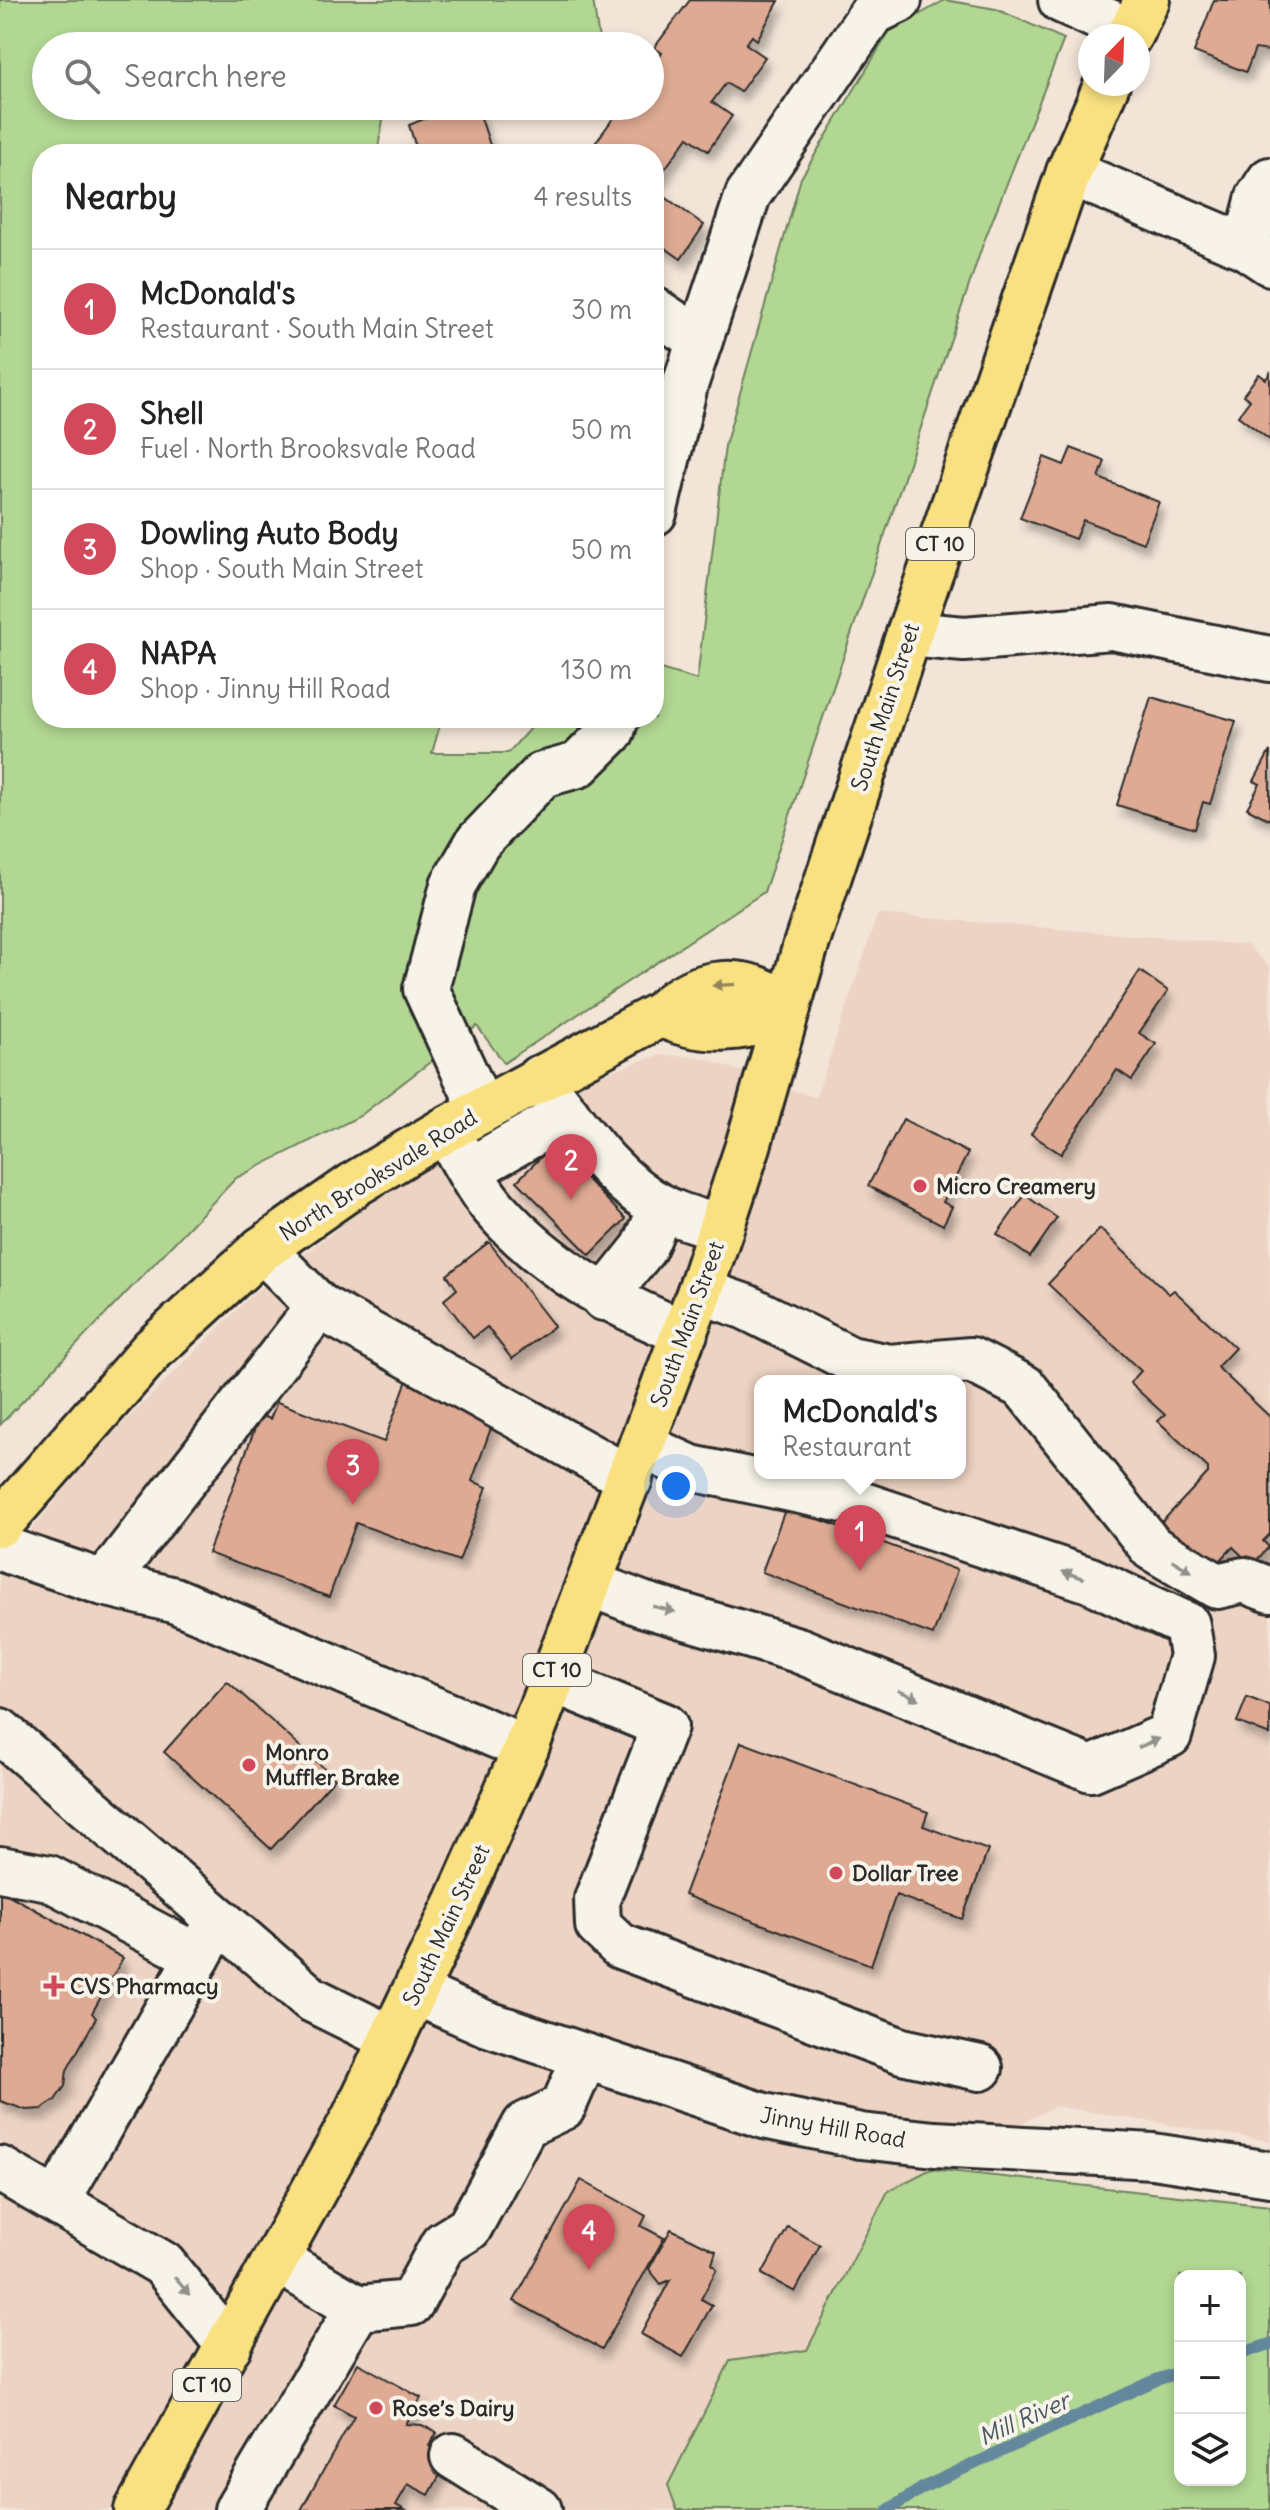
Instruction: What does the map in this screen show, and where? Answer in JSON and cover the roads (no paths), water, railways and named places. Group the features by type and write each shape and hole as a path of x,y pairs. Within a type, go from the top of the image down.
{"main road":[{"name":"South Main Street","path":"137,2510 277,2260 392,2039 526,1748 700,1291 909,634 1069,172 1102,96"},
{"name":"North Brooksvale Road","path":"0,1524 152,1350 262,1249 358,1182 463,1120 661,1014 671,1019 734,1029 769,1021 788,1008"}],"street":[{"path":"664,472 685,385 748,195 872,13 899,0"},
{"path":"1061,0 1136,23"},
{"path":"1069,172 1258,255 1259,197 1270,180"},
{"path":"664,317 700,340"},
{"path":"909,634 964,639 1112,627 1270,659"},
{"path":"613,728 578,765 542,775 478,842 453,885 426,989 463,1120 470,1170 494,1208 569,1276 604,1298 685,1333"},
{"path":"539,1078 592,1148 662,1207 721,1228"},
{"path":"470,1170 567,1114"},
{"path":"604,1298 644,1248 662,1207"},
{"path":"262,1249 319,1306 637,1462 691,1468 857,1503 1090,1580 1187,1625 1192,1656 1169,1735 1091,1769 798,1650 642,1604 590,1584"},
{"path":"700,1291 746,1307 850,1359 890,1367 971,1360 1024,1387 1152,1548 1217,1586 1257,1585"},
{"path":"104,1583 319,1306"},
{"path":"0,1548 104,1583 174,1600 526,1748"},
{"path":"553,1680 665,1726 597,1899 598,1925 620,1946 902,2051 980,2068"},
{"path":"0,1731 208,1938"},
{"path":"0,1846 49,1878"},
{"path":"0,1869 49,1878 208,1938 311,1999 392,2039"},
{"path":"57,2201 208,1938"},
{"name":"Jinny Hill Road","path":"415,1992 485,2023 764,2116 861,2136 973,2147 1266,2163"},
{"path":"277,2260 358,2308 411,2303 443,2244 469,2228 525,2125 563,2107 585,2057"},
{"path":"0,2169 163,2264 229,2346"},
{"path":"237,2510 358,2308"},
{"path":"453,2456 539,2510"}],"waterway":[{"name":"Mill River","path":"1246,2352 1270,2344"},
{"name":"Mill River","path":"888,2510 924,2487 1174,2374"}],"place":[{"name":"Micro Creamery","path":"920,1186"},
{"name":"Shell","path":"571,1200"},
{"name":"Dowling Auto Body","path":"353,1505"},
{"name":"McDonald's","path":"860,1571"},
{"name":"Monro Muffler Brake","path":"249,1765"},
{"name":"Dollar Tree","path":"836,1873"},
{"name":"CVS Pharmacy","path":"54,1986"},
{"name":"NAPA","path":"589,2270"},
{"name":"Rose’s Dairy","path":"376,2408"}]}
